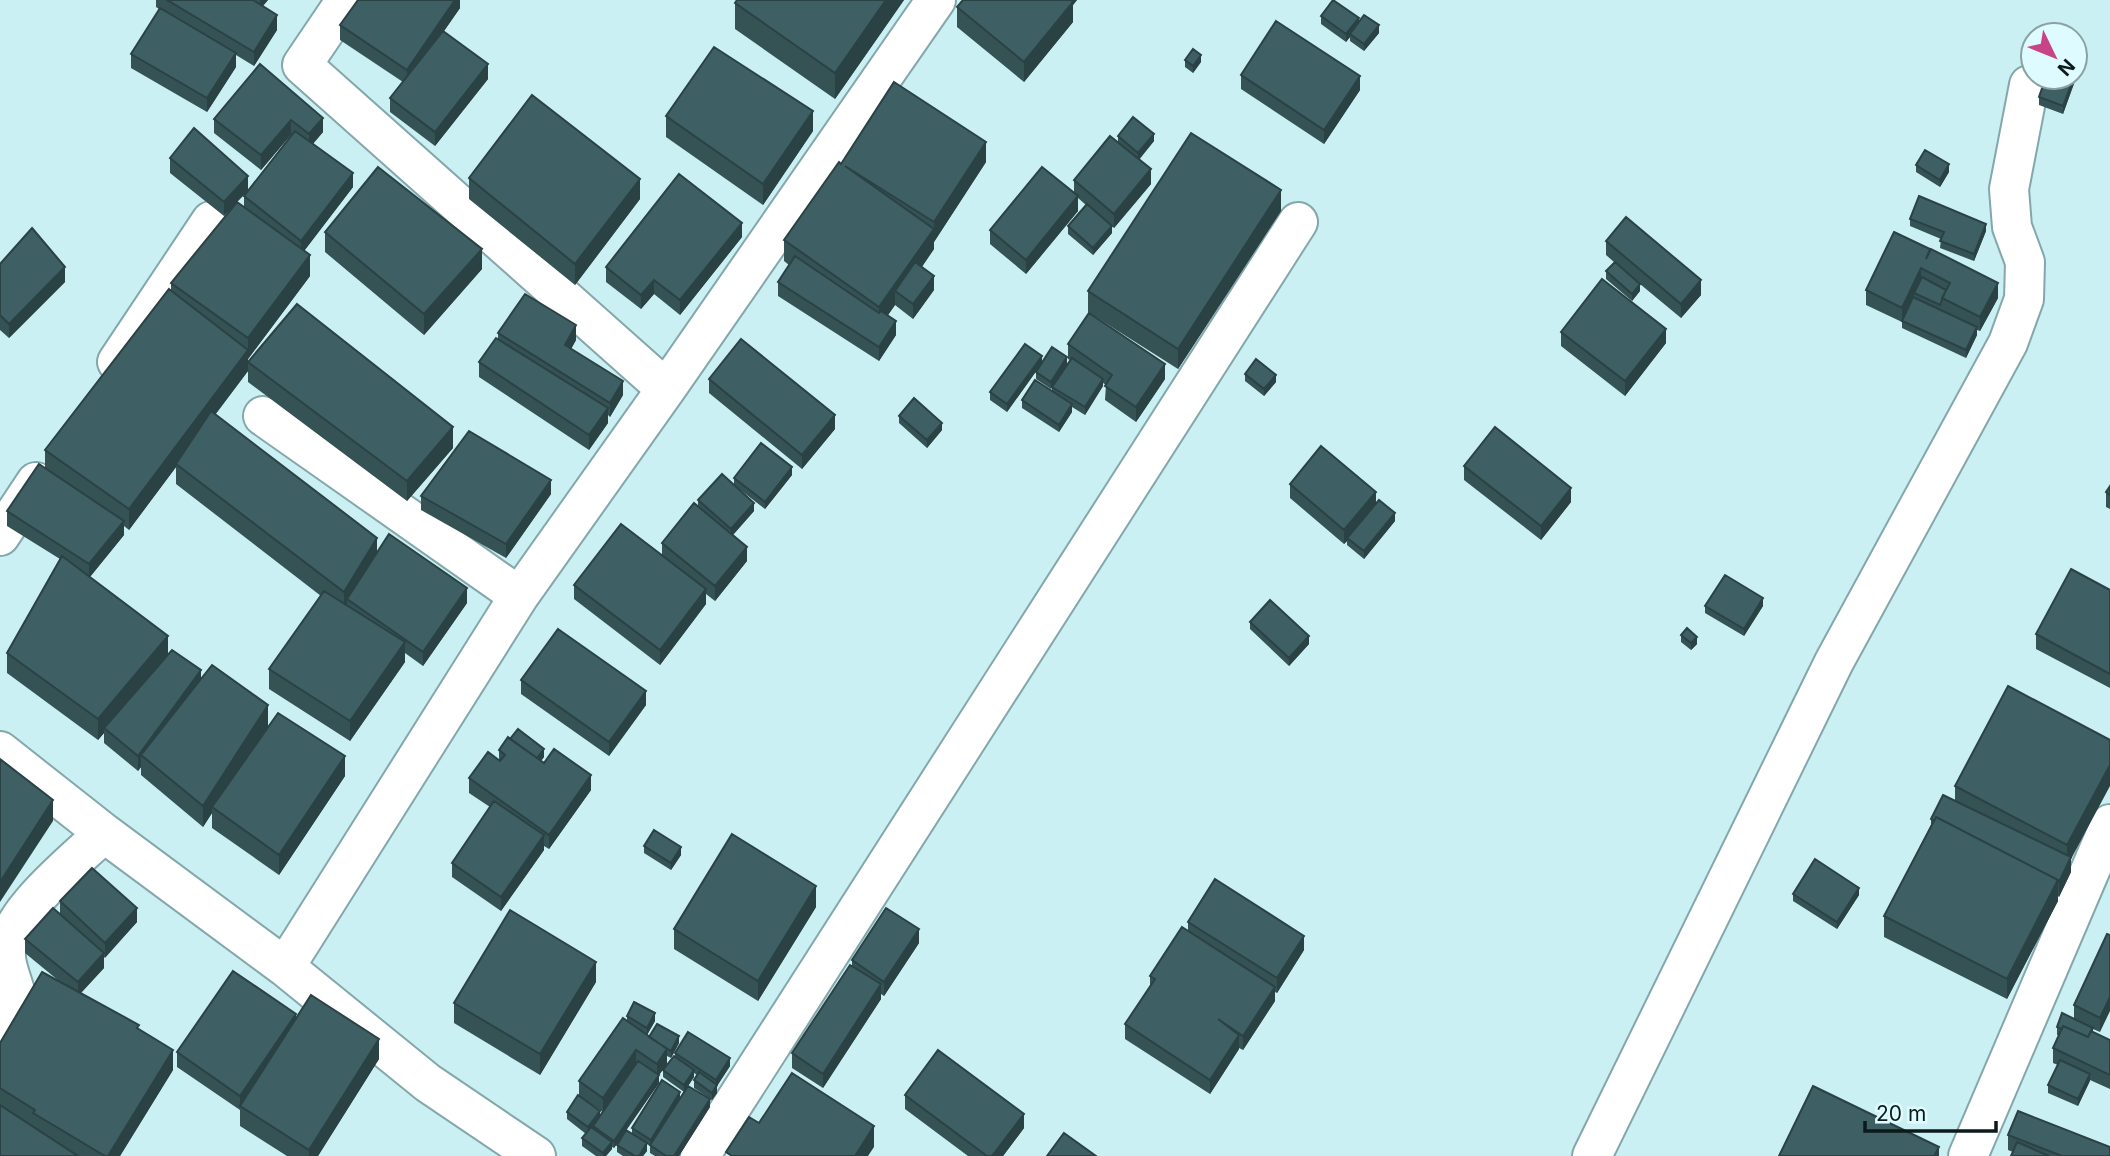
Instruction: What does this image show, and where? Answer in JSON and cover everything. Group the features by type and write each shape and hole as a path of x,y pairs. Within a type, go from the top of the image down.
{"street":[{"path":"346,0 303,65 666,389"},
{"path":"285,967 519,596 936,0"},
{"path":"1592,1156 1834,662 2008,343 2024,299 2025,262 2012,227 2009,189 2028,91"},
{"path":"98,390 211,222"},
{"path":"700,1156 1298,222"},
{"path":"263,416 519,596"},
{"path":"0,536 53,457"},
{"path":"0,751 104,833 285,967 428,1083 536,1156"},
{"path":"1968,1156 2110,824"},
{"path":"0,1024 16,995 6,953 12,933 28,906 104,833"}],"building":[{"path":"167,0 253,0 277,15 254,52"},
{"path":"358,0 455,0 407,70 340,25"},
{"path":"737,0 886,0 835,73 735,3"},
{"path":"963,0 1073,2 1024,62 957,7"},
{"path":"1333,0 1359,18 1346,34 1321,16"},
{"path":"160,8 236,53 207,98 131,54"},
{"path":"1364,15 1379,25 1364,44 1350,34"},
{"path":"1276,21 1360,76 1324,130 1241,75"},
{"path":"443,31 488,64 435,132 390,98"},
{"path":"714,47 813,111 763,184 666,116"},
{"path":"1193,49 1201,55 1193,66 1185,60"},
{"path":"260,64 323,118 309,134 291,120 261,155 214,119"},
{"path":"894,82 986,142 934,222 845,166 934,229 879,307 784,240 839,162 841,164"},
{"path":"2041,91 2069,91 2063,106 2039,97"},
{"path":"532,95 640,179 575,264 469,178"},
{"path":"1133,117 1154,134 1138,153 1118,136"},
{"path":"194,128 248,176 224,202 170,158"},
{"path":"295,131 353,173 301,241 244,196"},
{"path":"1191,133 1281,190 1178,349 1088,291"},
{"path":"1110,136 1151,169 1114,214 1074,180"},
{"path":"1925,150 1949,164 1940,180 1916,165"},
{"path":"378,167 482,249 424,314 325,232"},
{"path":"1042,167 1078,196 1026,260 990,230"},
{"path":"679,174 742,223 680,300 654,280 641,295 606,267"},
{"path":"1919,196 1986,224 1974,254 1940,241 1944,232 1910,219"},
{"path":"237,202 310,255 248,338 171,283"},
{"path":"1087,204 1112,226 1093,248 1068,226"},
{"path":"1626,217 1701,280 1681,304 1606,241"},
{"path":"32,228 65,267 9,324 0,315 0,264"},
{"path":"1894,232 1930,249 1926,259 1931,249 1998,283 1980,317 1942,298 1950,283 1921,268 1902,308 1866,290"},
{"path":"795,256 879,313 881,311 896,321 879,347 778,282"},
{"path":"915,262 934,276 913,304 895,291"},
{"path":"1615,262 1640,284 1632,294 1606,271"},
{"path":"1922,277 1946,290 1940,305 1914,293"},
{"path":"1602,279 1666,329 1625,381 1561,332"},
{"path":"169,289 248,350 129,509 45,450"},
{"path":"525,294 576,325 565,345 623,381 610,403 498,333"},
{"path":"1913,297 1977,327 1966,350 1902,321"},
{"path":"297,304 453,427 407,481 248,362"},
{"path":"1089,313 1165,364 1136,407 1105,386 1112,375 1068,344"},
{"path":"496,338 608,408 589,435 479,362"},
{"path":"741,339 835,415 802,455 709,379"},
{"path":"1025,344 1042,356 1007,404 990,392"},
{"path":"1052,347 1067,357 1051,382 1036,372"},
{"path":"1072,358 1103,379 1085,407 1052,387"},
{"path":"1256,359 1276,375 1264,389 1245,374"},
{"path":"1035,380 1072,404 1059,425 1022,400"},
{"path":"914,398 942,423 927,440 899,416"},
{"path":"211,411 377,538 344,592 176,464"},
{"path":"1495,427 1571,488 1541,526 1464,466"},
{"path":"469,431 551,480 506,544 421,496"},
{"path":"761,443 792,467 765,502 734,478"},
{"path":"1321,446 1376,492 1344,530 1290,484"},
{"path":"39,464 124,521 89,564 7,511"},
{"path":"722,474 754,503 731,529 698,500"},
{"path":"1379,500 1395,513 1364,551 1347,538"},
{"path":"694,503 747,547 715,586 662,543"},
{"path":"621,524 706,589 660,650 574,585"},
{"path":"389,534 467,588 423,652 347,599"},
{"path":"62,556 168,636 98,719 7,653"},
{"path":"2071,569 2110,590 2110,674 2036,634"},
{"path":"1725,575 1763,598 1744,629 1705,606"},
{"path":"324,591 405,642 350,721 269,669"},
{"path":"1270,600 1309,636 1289,658 1250,622"},
{"path":"1687,628 1697,637 1691,643 1681,635"},
{"path":"558,629 646,691 609,742 521,680"},
{"path":"172,650 201,670 138,756 104,728"},
{"path":"212,665 268,705 203,806 141,755"},
{"path":"2008,686 2110,740 2110,765 2067,845 1955,786"},
{"path":"278,713 345,756 279,855 212,807"},
{"path":"518,729 544,749 537,758 510,739"},
{"path":"508,737 544,763 554,749 591,775 549,835 469,778 488,752 500,761 505,755 499,750"},
{"path":"0,759 53,800 0,882"},
{"path":"1943,795 2071,857 2059,882 1936,817 1934,821 1931,819"},
{"path":"494,801 544,835 501,897 452,863"},
{"path":"1936,817 2058,880 2007,979 1884,916"},
{"path":"654,830 681,847 671,863 644,846"},
{"path":"732,834 816,886 758,981 674,929"},
{"path":"1815,859 1859,888 1837,922 1793,894"},
{"path":"92,868 137,908 105,943 60,901"},
{"path":"1215,879 1304,936 1277,978 1188,922"},
{"path":"53,908 104,953 78,982 25,939"},
{"path":"886,908 919,929 884,982 852,960"},
{"path":"510,910 596,962 540,1054 454,1003"},
{"path":"1182,927 1275,987 1243,1036 1218,1019 1239,1035 1210,1080 1125,1024 1155,979 1150,976"},
{"path":"2107,934 2110,935 2110,997 2100,1018 2074,1005"},
{"path":"850,965 881,984 823,1074 792,1053"},
{"path":"233,971 296,1014 240,1096 177,1052"},
{"path":"42,972 139,1025 137,1028 173,1050 108,1156 33,1113 35,1110 0,1088 0,1043"},
{"path":"311,995 379,1039 309,1150 240,1106"},
{"path":"634,1002 655,1013 647,1028 627,1016"},
{"path":"2062,1013 2093,1028 2088,1037 2063,1026 2062,1029 2057,1027"},
{"path":"623,1018 667,1049 657,1064 636,1050 603,1098 579,1081"},
{"path":"657,1024 679,1036 671,1051 649,1037"},
{"path":"2063,1026 2088,1037 2091,1031 2110,1040 2110,1075 2053,1048"},
{"path":"688,1032 730,1058 716,1080 675,1053"},
{"path":"938,1050 1024,1114 992,1156 987,1156 905,1095"},
{"path":"674,1056 694,1070 684,1085 663,1070"},
{"path":"2060,1060 2090,1074 2078,1099 2048,1085"},
{"path":"638,1061 659,1075 614,1141 593,1126"},
{"path":"699,1072 717,1085 712,1093 694,1080"},
{"path":"792,1073 874,1126 855,1156 732,1156 726,1152 749,1117 759,1123"},
{"path":"662,1080 680,1092 651,1140 632,1128"},
{"path":"688,1086 710,1099 674,1156 666,1156 650,1145"},
{"path":"1813,1086 1939,1147 1934,1156 1779,1156"},
{"path":"578,1095 600,1111 588,1127 567,1112"},
{"path":"0,1105 78,1156 0,1156"},
{"path":"2018,1111 2110,1147 2110,1156 2062,1156 2008,1135"},
{"path":"591,1127 612,1142 603,1153 582,1138"},
{"path":"626,1130 647,1143 639,1156 617,1145"},
{"path":"1064,1133 1096,1156 1047,1156"},
{"path":"2017,1142 2049,1156 2011,1156"}]}
